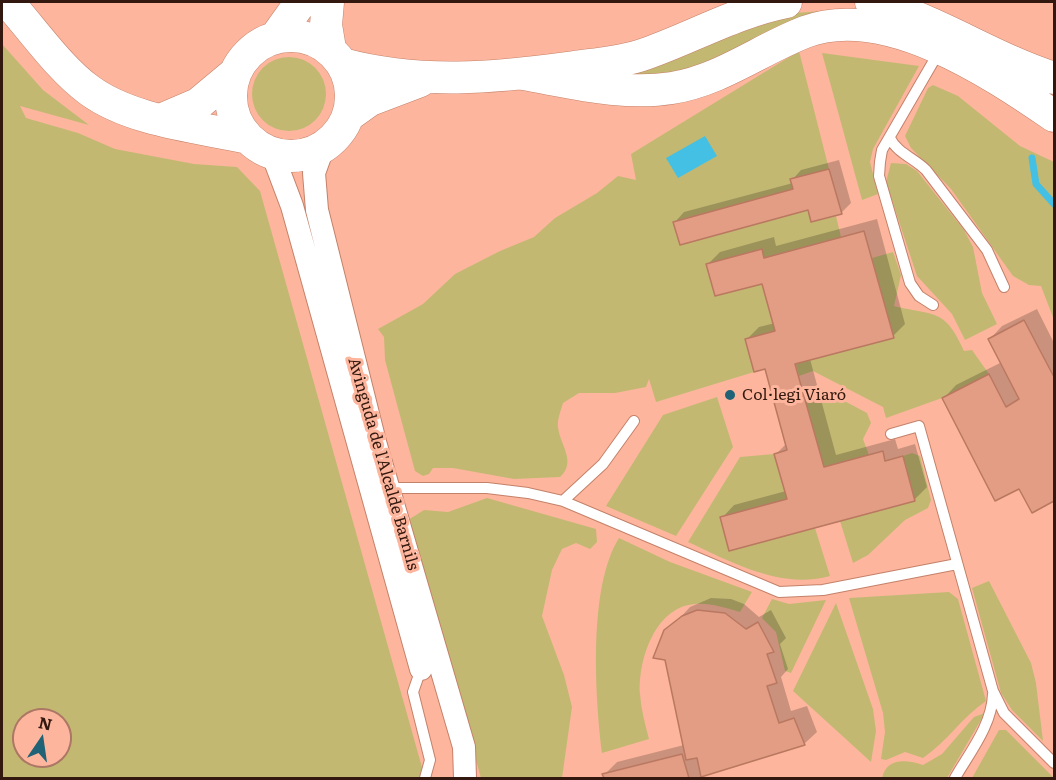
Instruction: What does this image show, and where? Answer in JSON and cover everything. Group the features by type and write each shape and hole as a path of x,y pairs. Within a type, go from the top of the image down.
{"street":[{"path":"8,2 69,72 88,90 127,111 298,156 323,148 339,134 349,115 351,89 336,57 326,25 328,2"},
{"path":"275,38 301,2"},
{"path":"163,119 198,104 234,74 250,51 275,38 304,37 336,57 425,79 523,74 643,55 725,19 786,2"},
{"path":"871,2 921,18 1033,71 1054,78"},
{"path":"523,74 602,87 669,89 718,77 805,32 844,24 879,27 904,34 978,69 1054,116"},
{"path":"234,74 231,88 232,108 236,121 260,146"},
{"path":"349,115 370,100 425,79"},
{"name":"Avinguda de l'Alcalde Barnils","path":"260,146 292,206 421,669"},
{"name":"Avinguda de l'Alcalde Barnils","path":"323,148 314,173 315,199 342,317 388,488 464,747 465,778"}],"lane":[{"path":"933,305 919,296 910,283 879,176 882,150 940,50"},
{"path":"890,138 895,148 914,159 926,170 987,250 1004,287"},
{"path":"563,501 603,464 634,421"},
{"path":"891,434 919,426 993,690 1005,714 1054,763"},
{"path":"388,488 487,488 528,492 563,501 778,592 823,591 957,564"},
{"path":"421,669 413,692 430,760 425,778"},
{"path":"955,778 988,721 993,708 993,690"}],"shaded area":[{"path":"836,10 727,60 656,78 614,73 781,14"},
{"path":"2,44 43,90 89,125 20,106 26,118 78,133 115,149 194,164 237,167 260,191 425,778 2,778"},
{"path":"799,51 829,169 790,179 793,189 673,222 680,245 808,210 812,222 836,216 841,237 764,258 761,249 706,264 715,296 762,284 775,331 745,339 754,372 656,402 649,379 646,387 615,393 579,393 563,403 559,418 559,434 567,459 565,471 560,477 514,479 453,468 433,468 429,474 423,476 415,471 385,360 384,337 378,329 423,304 455,274 534,237 555,218 597,193 618,176 636,180 631,154"},
{"path":"822,53 919,66 873,149 870,162 878,194 862,200"},
{"path":"282,57 296,57 310,63 320,73 326,87 324,108 310,125 296,131 282,131 268,125 258,115 252,101 252,87 258,73 268,63"},
{"path":"933,85 958,96 1020,146 1054,162 1054,320 1041,286 1029,285 1013,276 951,189 911,148 905,136 928,88"},
{"path":"891,163 906,164 917,171 964,230 973,247 982,293 997,324 965,340 952,314 917,276 886,182"},
{"path":"893,252 901,275 894,306 929,313 944,321 951,327 964,351 972,350 989,374 942,398 886,418 883,407 813,371 799,376 796,364 893,338 872,258"},
{"path":"820,388 867,413 871,423 863,439 869,455 824,467 803,392"},
{"path":"717,397 733,447 676,536 606,506 663,415"},
{"path":"912,453 920,456 931,500 928,508 905,520 868,555 853,563 840,521 915,501 903,456"},
{"path":"774,454 787,499 729,551 815,528 830,576 812,579 775,577 739,565 688,542 740,457"},
{"path":"487,498 596,529 597,542 590,549 576,543 562,549 552,570 542,616 564,675 572,707 562,778 481,778 408,520 424,510 448,512"},
{"path":"619,538 670,562 752,592 740,612 712,605 695,604 681,607 659,625 646,651 640,680 641,705 649,739 602,753 596,673 598,613 602,584 609,559"},
{"path":"989,581 1031,663 1036,683 1043,741 1012,710 1001,693 972,588"},
{"path":"949,592 958,599 986,701 923,758 905,752 886,760 881,759 885,732 883,713 849,598"},
{"path":"772,599 789,604 826,600 791,673 785,671 776,632 762,618"},
{"path":"836,603 873,709 876,731 871,762 793,691"},
{"path":"985,713 947,778 882,778 888,766 893,763 904,761 923,765 942,754 974,717"},
{"path":"999,730 1006,730 1054,778 972,778"}],"water":[{"path":"705,136 717,156 678,178 666,158"}],"building":[{"path":"829,169 842,214 811,222 808,210 680,245 673,222 793,189 790,179"},
{"path":"864,231 894,338 795,364 824,467 883,451 885,461 903,456 915,501 729,551 720,517 787,499 774,454 787,450 765,369 754,372 745,339 775,331 762,284 715,296 706,264 762,249 764,258"},
{"path":"1024,320 1054,377 1054,501 1032,513 1019,489 995,501 942,398 989,374 1006,407 1019,399 988,339"},
{"path":"697,610 725,613 746,629 758,622 774,652 767,654 777,683 767,686 779,723 794,718 805,745 701,777 697,758 686,760 665,660 653,658 664,630 682,616"},
{"path":"682,754 689,778 604,778 602,774"}],"waterway":[{"path":"1032,158 1036,184 1054,204"}],"place":[{"name":"Col·legi Viaró","path":"730,395"}]}
